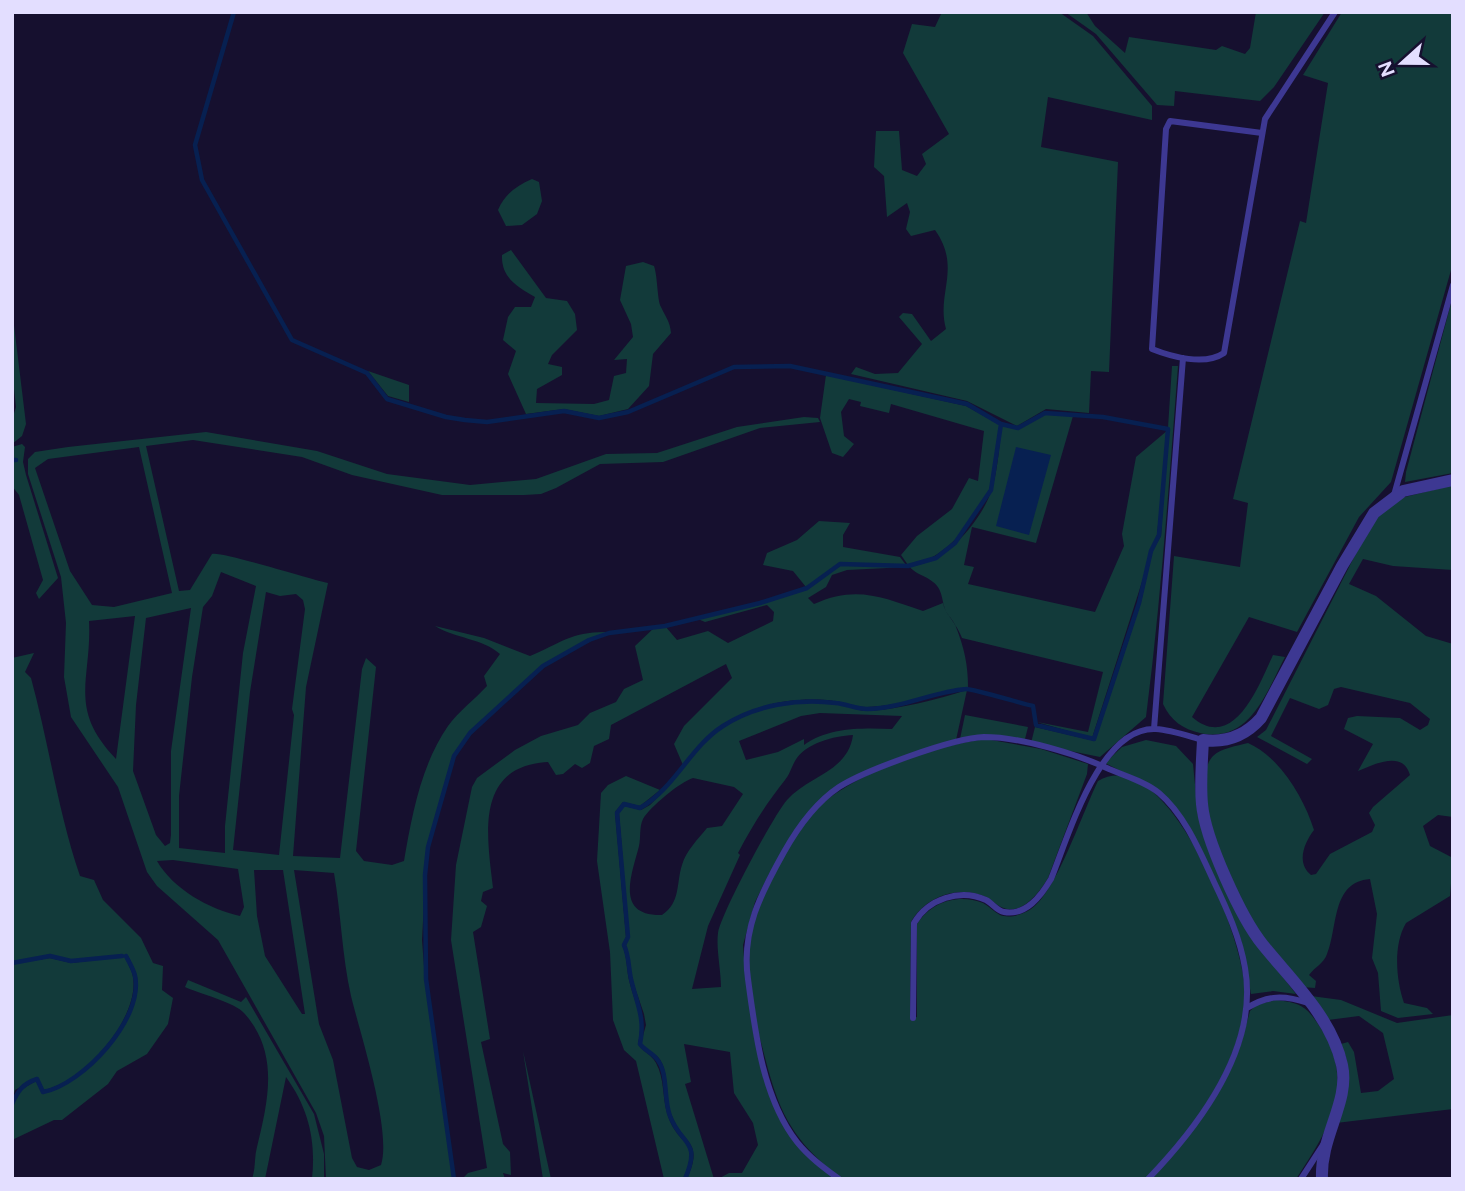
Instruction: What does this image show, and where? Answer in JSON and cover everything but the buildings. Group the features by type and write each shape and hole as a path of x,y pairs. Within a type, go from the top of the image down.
{"street":[{"path":"1322,1179 1324,1144 1340,1104 1342,1065 1327,1027 1250,928 1229,881 1202,807 1203,740 1227,740 1252,728 1261,718 1363,527 1394,497 1417,487 1453,480"}],"lane":[{"path":"1262,133 1170,121 1166,129 1150,342 1152,349 1184,358 1208,359 1224,354 1262,133 1276,98 1335,12"},
{"path":"1394,497 1453,285"},
{"path":"1154,729 1184,358"},
{"path":"913,1018 914,923 919,914 947,897 962,894 987,901 1002,912 1017,912 1030,905 1042,895 1051,879 1100,764 1129,738 1154,729 1203,740"},
{"path":"839,1179 813,1159 796,1141 767,1075 751,1003 745,946 757,903 789,842 805,818 841,786 924,751 986,737 1100,764 1158,792 1189,831 1228,913 1245,970 1247,1008 1240,1043 1211,1099 1148,1179"},
{"path":"1247,1008 1258,1001 1279,996 1311,1004"},
{"path":"1301,1179 1324,1144"}],"green space":[{"path":"942,12 1059,12 1093,36 1152,106 1152,120 1048,97 1041,147 1118,162 1109,372 1091,371 1089,413 1046,409 1017,426 967,401 851,374 856,367 875,374 898,373 922,344 899,317 903,313 912,314 931,341 946,329 944,304 948,269 943,244 935,230 911,236 906,229 910,212 907,203 887,217 884,176 874,167 876,131 899,131 902,170 917,176 926,164 922,154 949,134 903,53 912,24 935,27"},
{"path":"1065,12 1086,12 1095,26 1125,53 1129,37 1216,50 1222,46 1245,54 1250,48 1256,12 1325,12 1274,87 1260,101 1175,91 1174,106 1157,105 1096,34"},
{"path":"1342,12 1453,12 1453,263 1391,482 1359,517 1297,632 1249,617 1192,717 1207,726 1220,727 1232,721 1252,697 1273,655 1285,657 1263,700 1244,723 1232,731 1200,733 1178,723 1163,704 1174,556 1240,567 1248,503 1233,499 1300,221 1306,223 1328,83 1303,75"},
{"path":"532,179 539,182 542,201 537,214 522,225 506,226 498,210 501,204 512,191"},
{"path":"511,250 546,298 567,301 575,314 577,330 552,355 548,364 562,367 562,375 537,389 536,403 594,404 609,400 614,376 626,373 627,359 614,360 633,337 631,324 620,300 626,266 643,262 654,266 660,304 671,333 653,354 649,386 628,409 599,416 564,409 526,414 508,374 516,351 503,340 508,317 515,307 531,307 535,297 517,285 504,270 502,255"},
{"path":"12,261 13,317 26,424 22,436 12,444 12,420 16,407 12,371"},
{"path":"1453,296 1453,473 1405,482 1406,472"},
{"path":"1172,366 1178,366 1146,717 1100,757 1031,743 1035,727 1095,741 1141,602 1152,552 1161,536"},
{"path":"368,371 409,385 409,402 388,396"},
{"path":"826,375 966,406 1000,425 993,474 984,502 957,538 933,557 908,565 901,555 917,536 952,509 969,478 978,481 984,431 891,404 889,413 860,406 861,402 849,399 841,412 844,436 854,444 843,457 832,453 820,418"},
{"path":"1046,414 1073,416 1036,543 972,527 964,565 974,567 968,584 1095,612 1124,546 1122,534 1136,457 1168,430 1157,535 1092,738 1037,722 1088,732 1103,672 962,638 945,609 937,585 909,566 922,564 948,550 960,540 980,515 994,481 1002,425 1018,429"},
{"path":"804,417 818,418 820,422 760,428 663,462 600,464 556,488 541,494 524,495 442,495 352,475 302,457 193,440 146,446 179,591 190,590 212,554 328,583 306,687 293,856 340,858 362,669 366,658 376,667 356,851 364,861 392,865 404,861 419,791 439,741 452,721 487,686 484,676 500,654 485,645 435,626 484,638 530,656 576,636 609,632 542,666 469,733 453,755 427,847 422,940 453,1179 326,1179 324,1136 316,1113 218,940 157,886 147,872 118,787 71,717 64,677 66,623 61,577 28,474 28,459 35,452 206,432 317,451 387,474 470,485 536,479 606,454 657,453 737,427","holes":["139,447 172,593 114,607 92,605 70,571 35,468 48,459","221,572 256,586 243,653 225,826 225,853 179,848 179,796 203,607 212,596","266,592 280,596 296,594 303,600 305,609 292,709 294,715 279,855 233,850 250,692","191,608 171,751 171,835 170,843 165,846 156,835 133,771 136,705 146,618","135,616 116,759 101,741 87,708 85,693 89,621","173,860 238,869 244,907 240,916 204,903 182,889 157,861","254,870 283,870 305,1014 302,1014 265,956 257,916","294,870 334,873 348,981 374,1082 382,1129 381,1165 369,1170 357,1167 352,1158 333,1060 319,1024"]},
{"path":"22,444 25,447 23,462 26,475 58,578 39,599 36,593 43,580 19,495 12,486 12,462 18,460 12,458 12,447"},
{"path":"1453,485 1453,570 1393,566 1363,559 1349,584 1376,596 1426,636 1453,644 1453,817 1438,815 1423,826 1430,846 1453,858 1450,896 1406,923 1398,952 1399,984 1404,1003 1427,1008 1433,1014 1398,1018 1381,1011 1378,973 1372,958 1377,914 1370,879 1357,882 1348,888 1342,897 1327,954 1309,975 1316,981 1315,988 1302,987 1264,941 1231,877 1210,821 1205,795 1205,772 1216,753 1248,743 1270,758 1297,792 1314,830 1303,853 1304,865 1311,875 1316,874 1330,854 1372,832 1375,825 1369,813 1373,807 1410,775 1406,767 1395,761 1358,771 1373,744 1344,729 1348,718 1400,718 1420,730 1428,725 1430,719 1410,703 1341,687 1334,689 1328,705 1319,709 1290,698 1271,736 1312,759 1307,764 1257,737 1266,730 1374,518 1401,498"},
{"path":"819,521 850,523 843,535 843,547 900,557 906,565 840,563 806,587 793,571 763,565 767,553 797,540"},
{"path":"841,564 907,567 847,570 832,575 826,587 808,598 814,604 843,595 869,595 923,611 943,603 961,642 968,687 881,706 863,707 831,701 805,700 764,706 728,722 697,748 683,765 674,744 684,726 732,678 726,664 611,725 609,739 594,746 590,763 582,768 575,764 563,774 556,775 548,762 524,766 507,776 496,790 490,807 488,826 493,888 483,892 481,901 487,906 481,927 473,932 490,1039 481,1042 503,1144 510,1152 511,1175 503,1173 505,1179 462,1179 468,1173 487,1168 451,940 456,865 472,787 477,778 515,750 541,736 578,725 590,713 616,702 624,689 643,680 635,646 655,627 665,626 677,640 708,631 728,643 773,621 774,612 767,605 705,622 698,619 807,589"},
{"path":"34,653 25,672 31,678 80,876 94,880 103,900 141,938 153,963 163,966 162,990 173,998 168,1024 147,1054 117,1071 108,1084 62,1120 54,1120 12,1140 12,1108 17,1092 36,1081 43,1093 59,1088 92,1065 121,1031 137,994 137,976 128,956 125,957 132,974 133,994 118,1029 105,1047 91,1062 59,1085 44,1090 38,1078 15,1090 12,1101 12,964 50,958 71,963 122,957 71,960 50,955 12,962 12,658"},
{"path":"967,690 956,740 840,784 823,798 769,874 755,902 743,945 745,970 765,1075 795,1142 836,1179 718,1179 729,1173 742,1173 758,1145 753,1123 734,1093 730,1052 684,1044 691,1082 685,1084 714,1179 687,1179 694,1157 693,1150 672,1116 662,1063 641,1043 646,1025 633,982 626,945 629,937 619,813 624,806 641,810 650,805 713,735 736,720 763,709 807,703 837,704 864,711 880,710 918,704","holes":["820,713 902,716 892,729 835,732 804,745 804,739 778,752 746,760 739,741 801,716","853,735 844,757 787,800 737,887 718,933 721,987 692,989 708,926 740,855 738,853 754,824 787,778 795,761 806,749 829,739","693,778 734,787 743,794 722,826 707,828 689,850 682,865 675,898 668,910 662,915 647,913 637,909 630,891 642,822 658,802"]},
{"path":"965,715 1028,727 1024,743 1004,738 960,739"},
{"path":"986,739 1041,749 1088,764 1087,774 1048,878 1029,902 1016,909 1008,909 977,894 955,893 935,899 917,913 911,922 910,1018 917,1017 917,924 923,916 937,905 955,899 983,903 1004,916 1028,911 1050,886 1098,781 1124,776 1150,790 1176,817 1218,894 1233,935 1245,995 1235,1046 1212,1095 1197,1118 1145,1179 842,1179 809,1150 780,1105 759,1035 747,970 750,925 767,885 808,817 844,788 916,756 940,748"},
{"path":"1146,740 1176,746 1193,764 1198,816 1246,930 1296,994 1273,991 1251,994 1241,940 1174,806 1135,778 1105,763 1122,747"},
{"path":"626,776 660,790 640,806 623,802 615,812 626,937 622,945 640,1019 638,1044 656,1063 668,1116 689,1149 688,1166 683,1179 664,1179 636,1061 624,1050 613,1020 610,952 597,861 601,793 608,785"},
{"path":"188,980 241,1002 246,997 314,1114 324,1154 324,1179 312,1179 313,1152 309,1126 300,1101 286,1077 265,1179 252,1179 267,1095 267,1061 263,1044 255,1028 240,1009 185,987"},
{"path":"1311,996 1341,1000 1397,1023 1453,1015 1453,1109 1336,1123 1347,1093 1349,1074 1341,1044 1348,1042 1354,1052 1361,1093 1378,1091 1394,1079 1383,1033 1359,1016 1328,1020"},
{"path":"1276,1000 1304,1007 1312,1016 1332,1051 1337,1070 1334,1107 1327,1126 1296,1179 1150,1179 1212,1100 1241,1044 1250,1011 1256,1005"},
{"path":"523,1051 551,1179 543,1179"}],"water":[{"path":"1016,447 1051,455 1029,535 996,526"}],"waterway":[{"path":"234,12 195,145 202,180 292,340 367,373 387,399 446,417 487,422 564,411 599,418 628,412 734,367 790,366 967,404 1001,424 991,490 955,543 936,558 908,566 840,564 807,588 760,603 665,626 609,633 589,640 543,666 470,733 454,756 428,847 425,875 426,979 454,1179"},
{"path":"685,1179 690,1166 691,1149 670,1116 660,1064 640,1044 641,1020 624,945 628,937 617,813 624,804 640,808 663,790 711,735 735,719 777,705 822,702 867,709 880,708 970,689 1033,706 1036,725 1094,739 1139,603 1151,551 1159,535 1168,429 1103,417 1045,413 1018,428 1001,424"},
{"path":"12,963 50,956 71,961 122,956"},
{"path":"12,1104 28,1083 37,1079 43,1092 59,1087 92,1064 107,1048 130,1011 135,993 134,974 126,956"}]}
